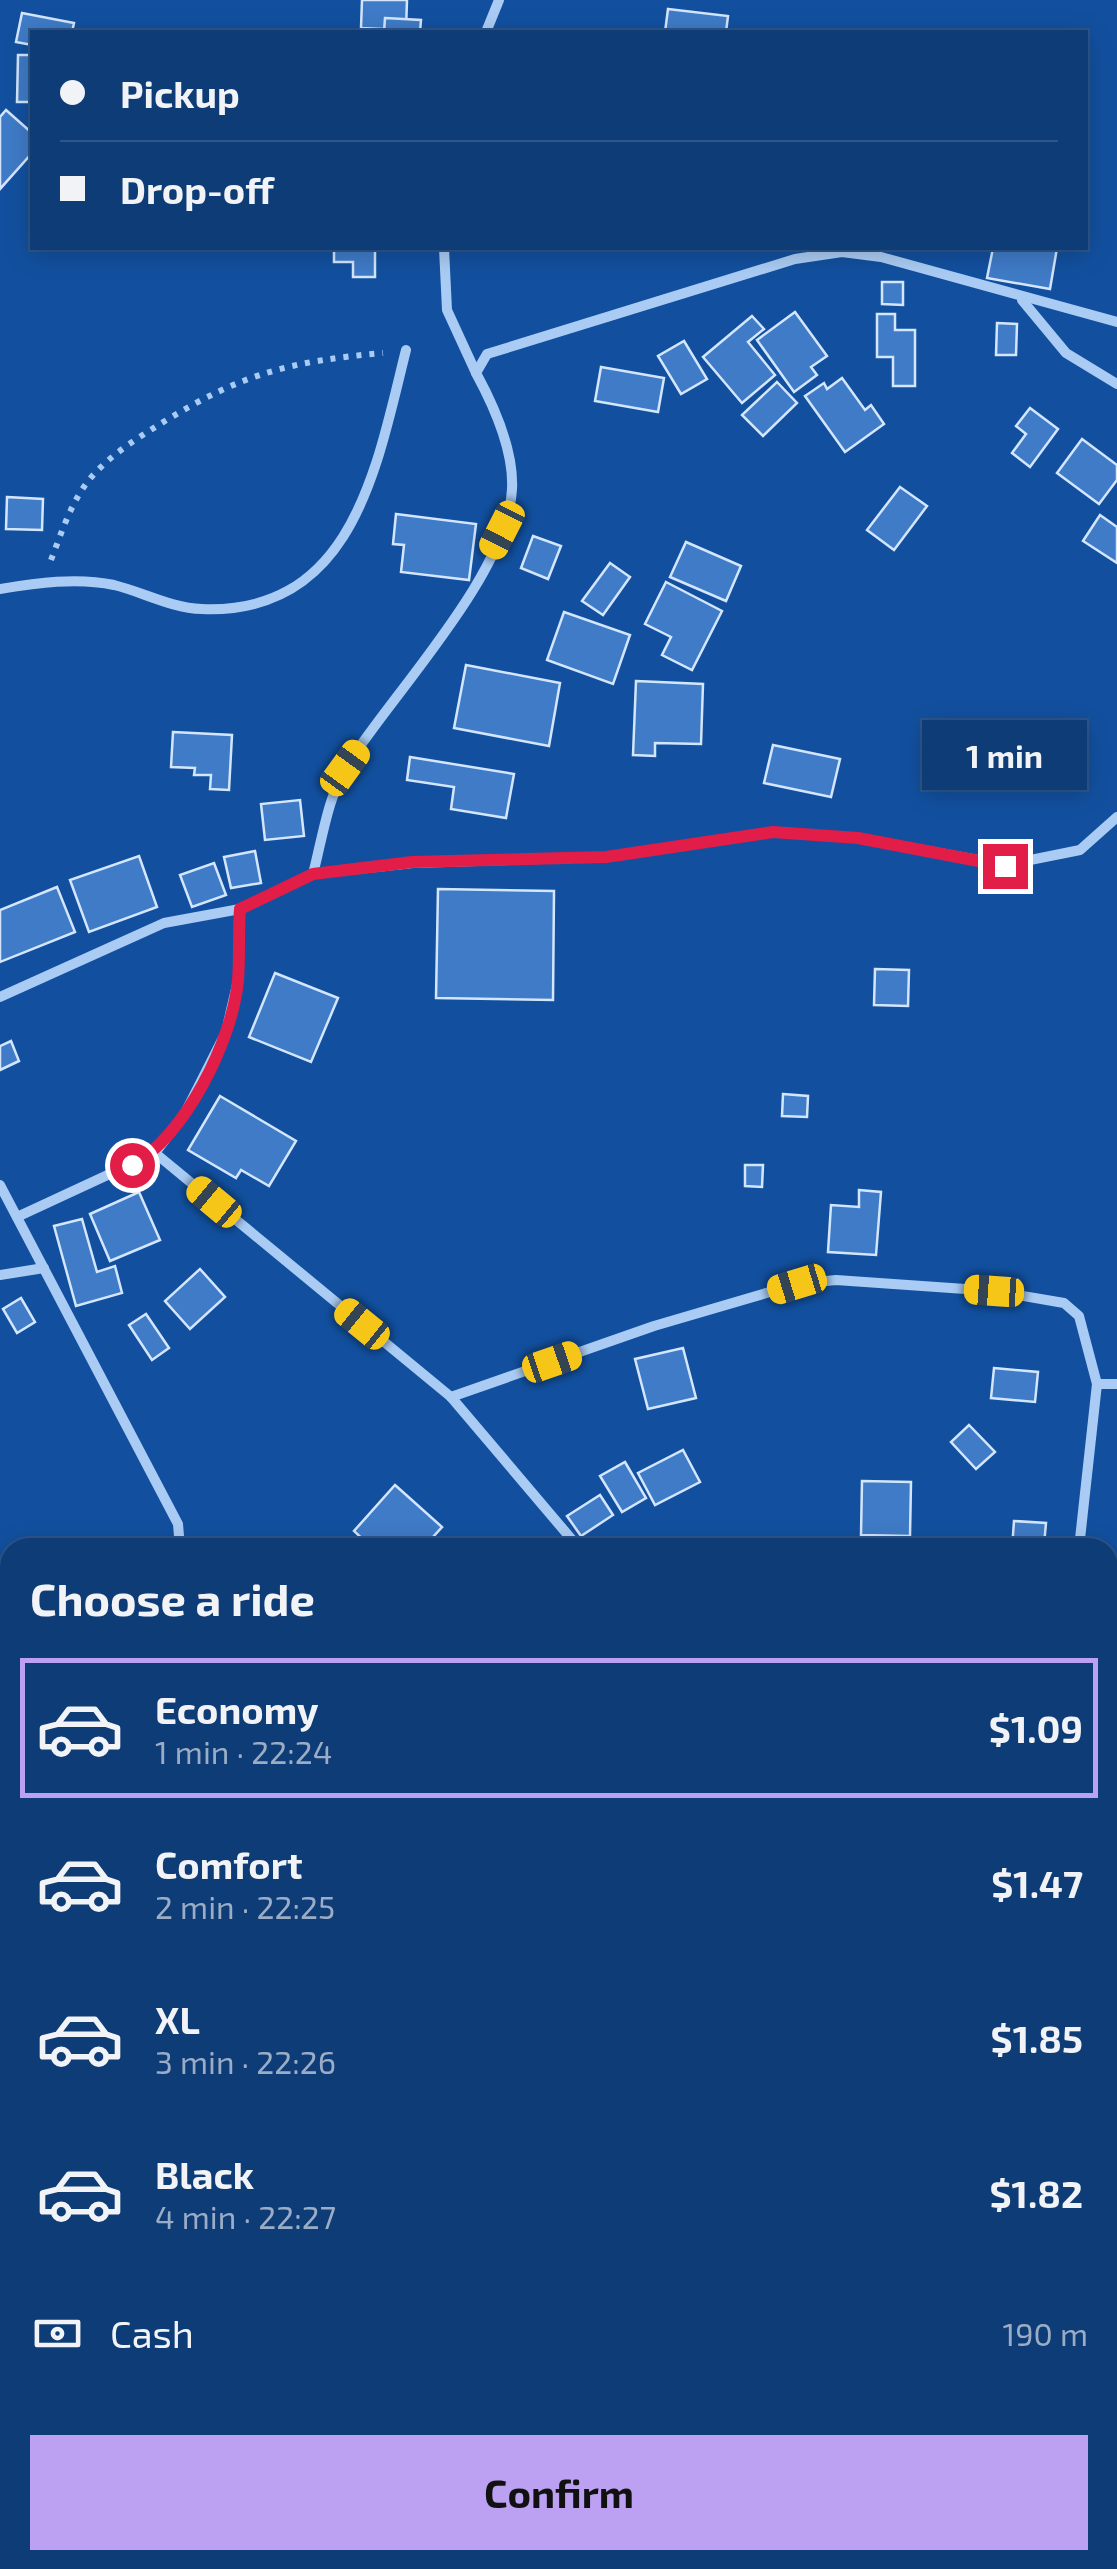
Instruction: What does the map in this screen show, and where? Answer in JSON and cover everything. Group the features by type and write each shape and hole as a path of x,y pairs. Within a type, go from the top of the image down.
{"street":[{"path":"487,30 499,0"},
{"path":"313,874 345,768 438,643 502,530 512,490 507,451 447,310 444,250"},
{"path":"476,372 487,354 795,259 842,252 881,257 1117,322"},
{"path":"1020,297 1066,353 1117,384"},
{"path":"0,589 42,582 111,584 201,609 271,598 307,578 339,550 367,493 406,350"},
{"path":"0,998 164,923 240,909 313,874 412,862 606,857 773,832 858,838 1005,866 1080,850 1117,817"},
{"path":"17,1217 155,1153 184,1115 226,1032 238,980 240,909"},
{"path":"155,1153 451,1397 571,1538"},
{"path":"0,1185 178,1524 179,1538"},
{"path":"0,1275 44,1268"},
{"path":"451,1397 654,1326 797,1284 836,1280 994,1291 1064,1303 1079,1316 1098,1384 1080,1538"},
{"path":"1098,1384 1117,1384"}],"path":[{"path":"42,582 72,506 95,472 129,444 208,396 260,372 318,358 406,350"}],"building":[{"path":"362,0 407,0 406,30 361,28"},
{"path":"668,9 728,16 726,30 665,30"},
{"path":"22,13 74,23 72,30 30,30 30,45 16,42"},
{"path":"385,18 421,20 420,30 384,30"},
{"path":"18,55 30,55 30,102 17,102"},
{"path":"6,110 30,131 30,155 0,189 0,117"},
{"path":"334,250 375,250 375,277 353,277 353,262 334,262"},
{"path":"993,250 1057,250 1050,289 987,278"},
{"path":"882,282 903,282 903,305 882,304"},
{"path":"795,312 827,356 811,367 817,375 794,392 757,340"},
{"path":"877,314 895,314 895,330 915,330 915,386 893,386 893,357 877,357"},
{"path":"752,316 764,329 748,342 775,375 742,403 703,357"},
{"path":"997,323 1017,324 1016,355 996,355"},
{"path":"684,341 707,379 681,394 658,356"},
{"path":"601,367 664,378 658,412 595,401"},
{"path":"842,378 865,410 871,405 884,424 845,452 805,396 824,383 827,389"},
{"path":"777,382 797,403 763,436 742,415"},
{"path":"1030,408 1058,429 1030,467 1012,453 1026,434 1016,426"},
{"path":"1082,439 1117,465 1117,480 1099,504 1057,473"},
{"path":"900,487 927,506 894,550 867,530"},
{"path":"7,497 43,499 42,530 6,529"},
{"path":"396,514 476,524 469,580 401,572 404,545 393,544"},
{"path":"1100,515 1117,527 1117,563 1083,541"},
{"path":"533,536 561,546 548,579 521,568"},
{"path":"686,542 741,566 726,601 670,577"},
{"path":"610,563 630,577 603,615 582,601"},
{"path":"666,582 722,611 692,670 662,655 671,637 645,624"},
{"path":"564,612 630,635 613,684 547,660"},
{"path":"466,665 560,683 549,746 454,728"},
{"path":"636,681 703,684 701,744 655,743 655,756 633,755"},
{"path":"173,732 232,735 229,790 210,789 211,775 194,775 195,768 171,767"},
{"path":"773,745 840,759 831,797 764,783"},
{"path":"410,757 514,774 506,818 451,809 454,787 407,780"},
{"path":"300,800 304,836 265,840 261,804"},
{"path":"255,851 261,883 231,888 224,857"},
{"path":"139,856 157,907 89,932 70,880"},
{"path":"214,863 226,895 192,907 180,875"},
{"path":"57,887 75,932 0,962 0,910"},
{"path":"438,889 554,891 553,1000 436,998"},
{"path":"875,969 909,970 908,1006 874,1005"},
{"path":"275,973 338,998 311,1062 249,1037"},
{"path":"11,1041 19,1061 0,1070 0,1046"},
{"path":"783,1094 808,1096 807,1117 782,1116"},
{"path":"220,1096 296,1141 269,1186 241,1170 236,1178 188,1150"},
{"path":"745,1165 763,1165 762,1187 745,1186"},
{"path":"859,1190 881,1192 876,1255 828,1252 831,1205 859,1207"},
{"path":"139,1192 160,1240 110,1261 90,1214"},
{"path":"82,1219 97,1272 115,1266 122,1293 76,1306 54,1226"},
{"path":"200,1269 225,1297 190,1329 165,1301"},
{"path":"21,1298 35,1322 17,1333 3,1309"},
{"path":"146,1314 169,1348 152,1360 129,1325"},
{"path":"683,1348 696,1398 648,1409 635,1359"},
{"path":"994,1368 1038,1372 1035,1402 991,1398"},
{"path":"969,1425 995,1452 976,1469 951,1442"},
{"path":"683,1450 700,1482 655,1505 638,1473"},
{"path":"625,1462 646,1498 622,1512 600,1476"},
{"path":"862,1481 911,1482 910,1536 861,1535"},
{"path":"395,1485 442,1527 432,1538 361,1538 354,1531"},
{"path":"600,1495 613,1515 581,1536 567,1516"},
{"path":"1014,1521 1046,1523 1045,1538 1013,1538"}],"route":[{"path":"132,1165 155,1153 184,1115 226,1032 238,980 240,909 313,874 412,862 606,857 773,832 858,838 1005,866"}]}
